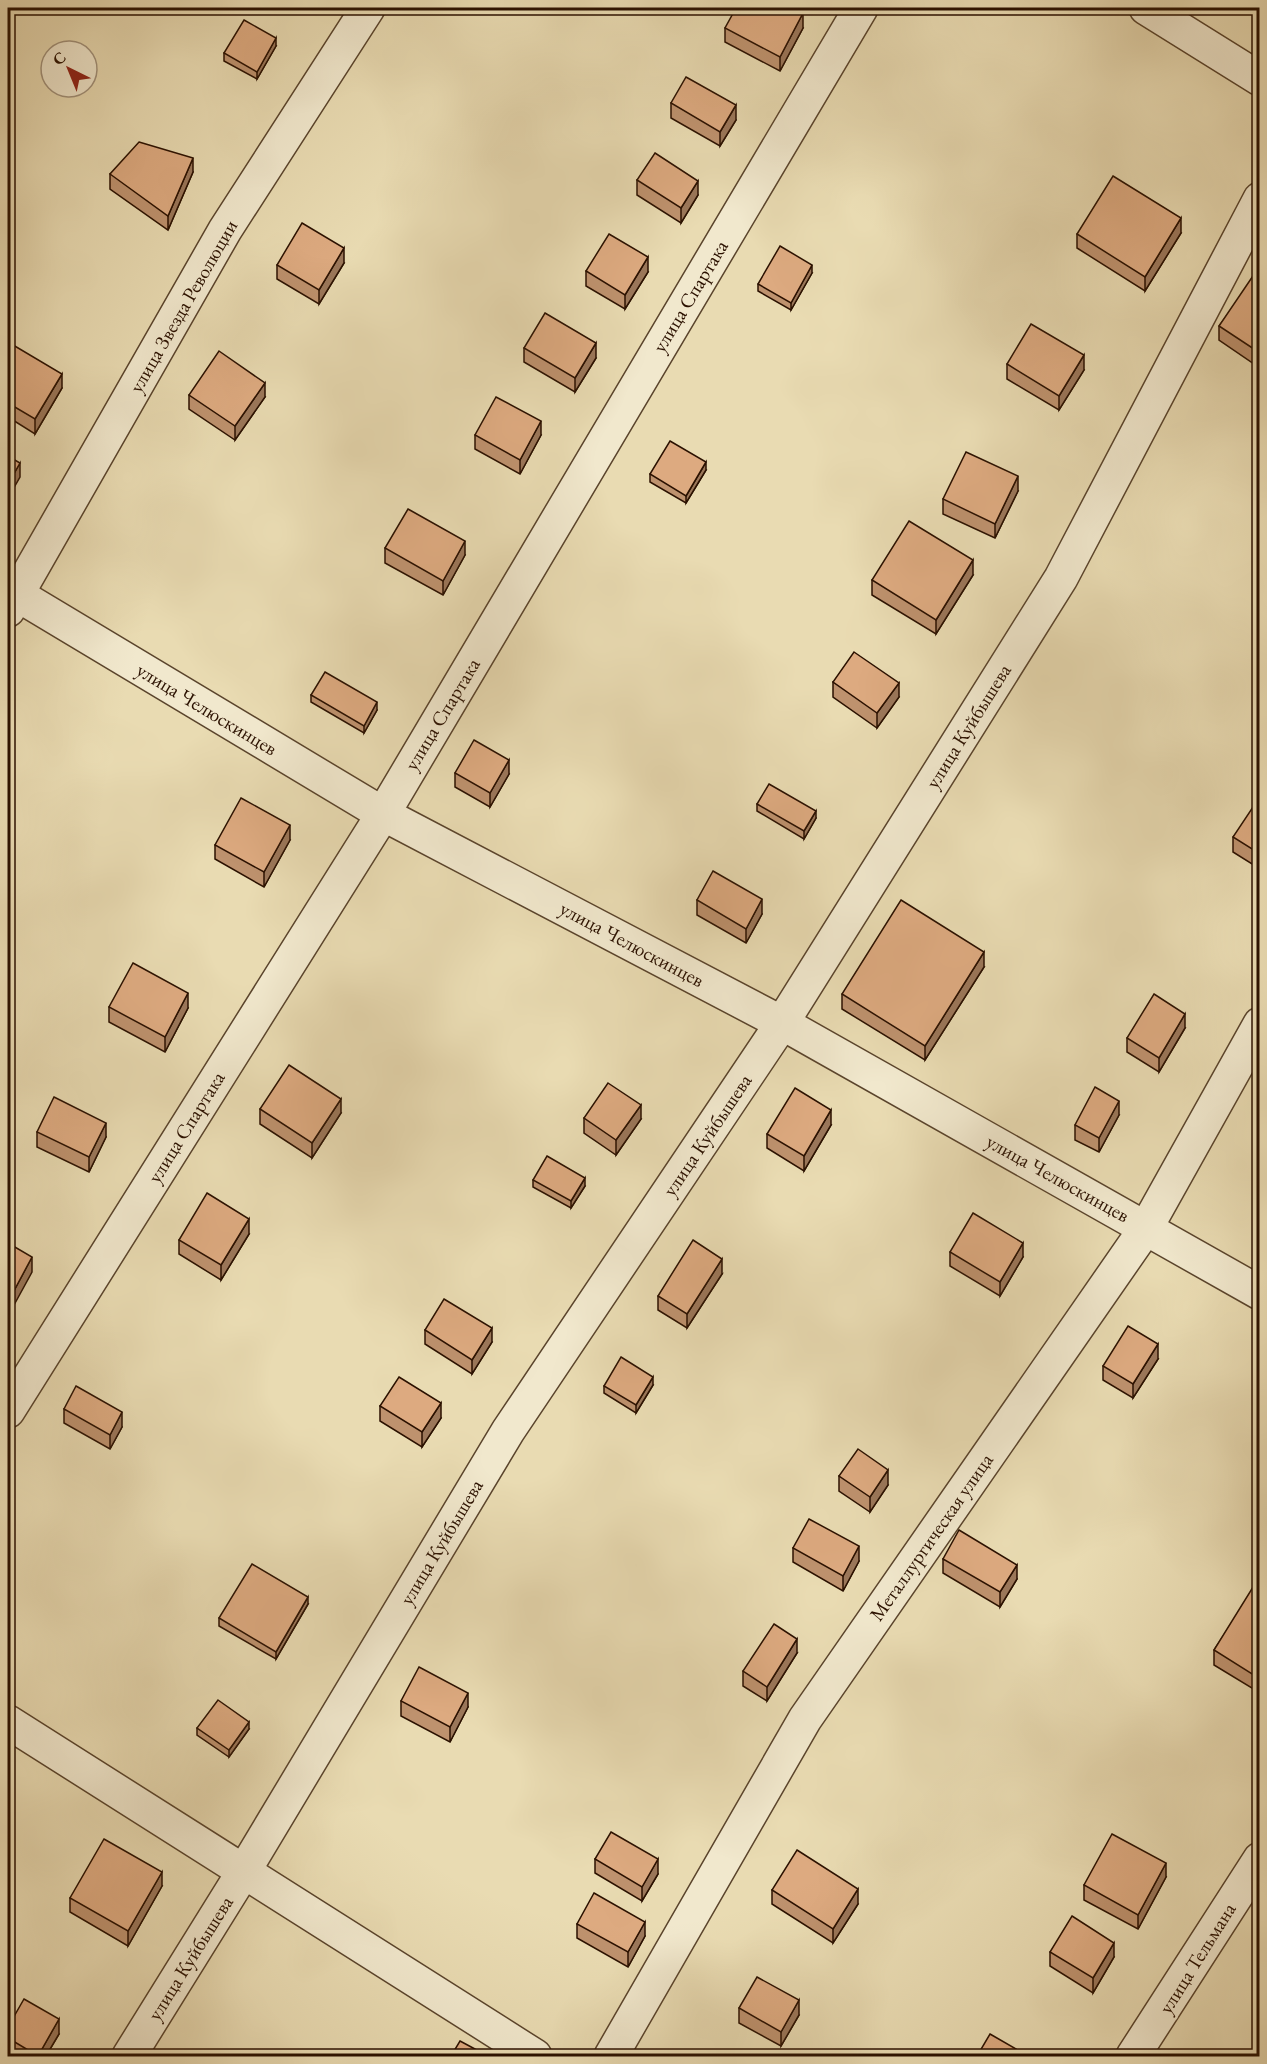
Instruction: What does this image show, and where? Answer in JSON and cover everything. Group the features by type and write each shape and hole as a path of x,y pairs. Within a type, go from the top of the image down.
{"street":[{"name":"улица Звезда Революции","path":"11,598 225,230 368,8"},
{"name":"улица Спартака","path":"8,1411 383,814 861,8"},
{"path":"1146,8 1260,79"},
{"name":"улица Куйбышева","path":"129,2056 508,1431 782,1023 1061,578 1260,199"},
{"name":"улица Челюскинцев","path":"11,598 383,814 782,1023 1260,1293"},
{"name":"Металлургическая улица","path":"611,2056 805,1719 1146,1228 1260,1024"},
{"path":"8,1722 535,2056"},
{"name":"улица Тельмана","path":"1133,2056 1260,1859"}],"building":[{"path":"736,8 791,8 803,13 780,57 725,28"},
{"path":"244,20 276,38 257,72 224,53"},
{"path":"686,77 736,105 720,132 671,103"},
{"path":"139,142 193,158 168,216 110,174"},
{"path":"655,153 698,181 681,208 637,180"},
{"path":"1113,176 1181,218 1145,277 1077,234"},
{"path":"302,223 344,248 319,290 277,265"},
{"path":"609,234 648,257 625,295 586,271"},
{"path":"780,246 812,265 791,303 758,284"},
{"path":"1257,270 1260,271 1260,353 1219,326"},
{"path":"545,313 596,343 575,378 524,348"},
{"path":"1031,324 1084,355 1059,396 1007,364"},
{"path":"8,342 62,374 35,419 8,403"},
{"path":"219,351 265,383 235,426 189,395"},
{"path":"496,397 541,421 520,460 475,435"},
{"path":"670,441 706,462 686,496 650,474"},
{"path":"966,452 1018,476 995,524 943,499"},
{"path":"8,456 20,463 8,484"},
{"path":"408,509 465,541 443,581 385,548"},
{"path":"909,521 973,560 936,620 872,580"},
{"path":"854,652 899,683 877,713 833,682"},
{"path":"325,672 377,702 364,726 311,695"},
{"path":"474,740 509,760 490,793 455,773"},
{"path":"769,784 816,811 804,831 757,804"},
{"path":"241,798 290,825 264,872 215,845"},
{"path":"1255,804 1260,807 1260,854 1233,837"},
{"path":"713,871 762,899 746,929 697,900"},
{"path":"901,900 984,952 925,1046 842,994"},
{"path":"133,963 188,993 165,1037 109,1007"},
{"path":"1154,994 1185,1014 1159,1058 1127,1038"},
{"path":"289,1065 341,1099 312,1143 260,1109"},
{"path":"608,1083 641,1105 616,1140 584,1118"},
{"path":"1095,1087 1119,1101 1099,1138 1075,1125"},
{"path":"795,1088 831,1110 804,1156 767,1134"},
{"path":"54,1097 106,1123 89,1157 37,1132"},
{"path":"547,1156 585,1178 571,1201 533,1180"},
{"path":"207,1193 249,1219 221,1265 179,1240"},
{"path":"973,1213 1023,1243 1000,1282 950,1252"},
{"path":"693,1240 722,1259 687,1314 658,1296"},
{"path":"8,1243 32,1257 8,1302"},
{"path":"444,1299 492,1328 472,1360 425,1330"},
{"path":"1128,1326 1158,1344 1133,1384 1103,1366"},
{"path":"621,1357 653,1377 636,1405 604,1386"},
{"path":"399,1377 441,1403 422,1432 380,1406"},
{"path":"76,1386 122,1412 110,1435 64,1409"},
{"path":"858,1449 888,1470 870,1497 839,1476"},
{"path":"809,1519 859,1546 843,1576 793,1548"},
{"path":"959,1530 1017,1565 1000,1592 943,1559"},
{"path":"252,1564 308,1597 276,1652 219,1618"},
{"path":"1258,1579 1260,1580 1260,1679 1214,1650"},
{"path":"774,1624 797,1639 767,1687 743,1671"},
{"path":"419,1667 468,1693 450,1727 401,1701"},
{"path":"218,1700 249,1722 229,1750 197,1728"},
{"path":"611,1832 658,1859 642,1887 595,1859"},
{"path":"1112,1834 1166,1863 1138,1915 1084,1885"},
{"path":"104,1839 162,1872 128,1931 70,1898"},
{"path":"797,1850 858,1889 833,1929 772,1890"},
{"path":"594,1893 645,1922 628,1952 577,1924"},
{"path":"1072,1916 1114,1943 1093,1978 1050,1952"},
{"path":"757,1977 799,2000 781,2032 739,2008"},
{"path":"24,1999 59,2019 38,2056 8,2038 8,2027"},
{"path":"990,2034 1028,2056 977,2056"},
{"path":"460,2041 488,2056 451,2056"}]}
